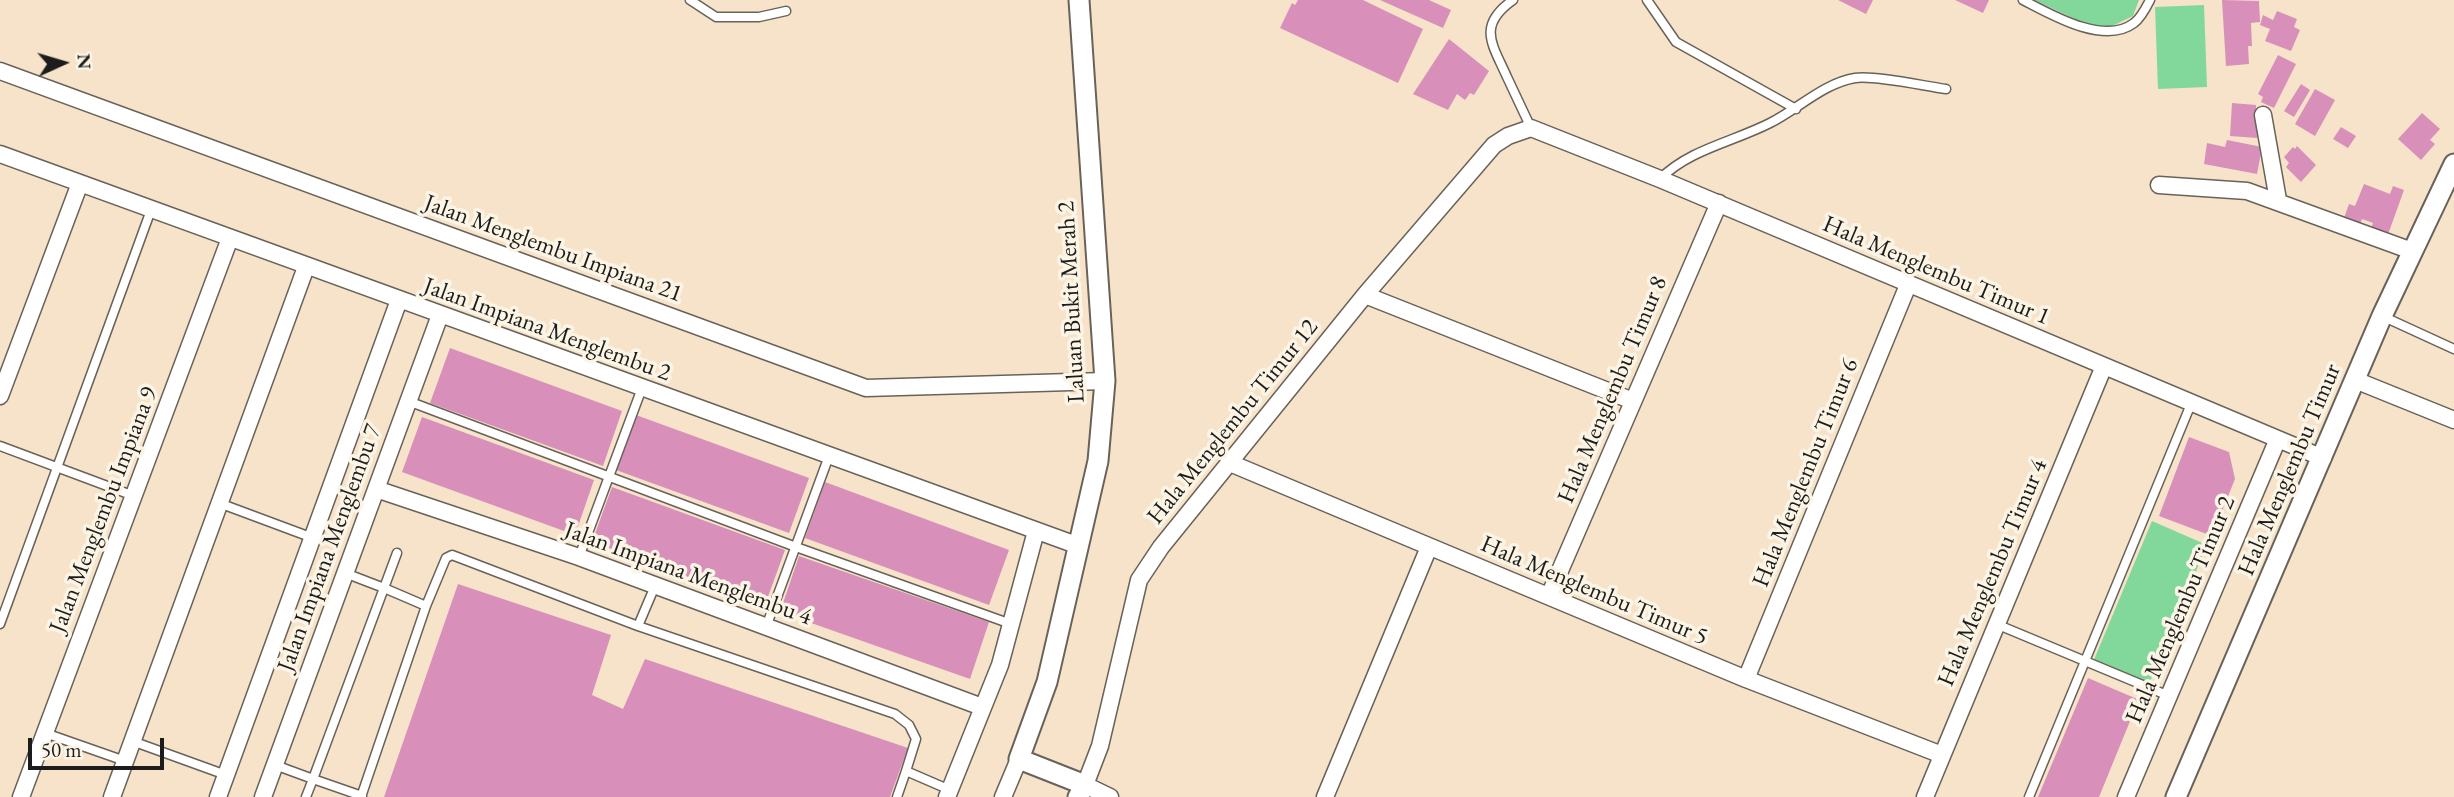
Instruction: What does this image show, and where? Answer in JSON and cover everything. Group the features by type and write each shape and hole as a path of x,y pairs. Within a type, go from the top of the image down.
{"street":[{"name":"Laluan Bukit Merah 2","path":"1019,759 1047,682 1079,546 1098,461 1105,381 1079,0"},
{"name":"Jalan Menglembu Impiana 21","path":"0,71 866,388 1105,381"},
{"path":"2263,115 2278,200"},
{"name":"Hala Menglembu Timur 1","path":"1531,128 1718,203 2323,458"},
{"name":"Hala Menglembu Timur 12","path":"1082,791 1100,746 1139,580 1161,547 1364,295 1494,145 1508,136 1531,128"},
{"name":"Jalan Impiana Menglembu 2","path":"1,157 80,183 1079,546"},
{"name":"Hala Menglembu Timur","path":"2176,797 2382,316 2454,164"},
{"path":"0,396 80,183"},
{"path":"2158,185 2247,191 2278,200 2412,251"},
{"name":"Hala Menglembu Timur 8","path":"1549,596 1718,203"},
{"name":"Jalan Menglembu Impiana 9","path":"21,797 230,239"},
{"path":"112,797 306,267"},
{"name":"Hala Menglembu Timur 6","path":"1746,679 1908,285"},
{"path":"1364,295 1633,401"},
{"path":"218,797 399,300"},
{"name":"Jalan Impiana Menglembu 7","path":"263,797 440,315"},
{"name":"Hala Menglembu Timur 4","path":"1925,797 2104,366"},
{"path":"2355,380 2454,420"},
{"name":"Hala Menglembu Timur 2","path":"2126,797 2277,440"},
{"name":"Hala Menglembu Timur 5","path":"1230,463 1746,679 1942,755"},
{"name":"Jalan Impiana Menglembu 4","path":"376,489 579,557 982,707"},
{"path":"948,794 1000,665 1037,531"},
{"path":"1325,797 1429,547"},
{"path":"1003,797 1019,759 1082,791 1110,797"}],"lane":[{"path":"690,0 716,17 759,17 786,11"},
{"path":"1513,0 1505,6 1492,25 1490,45 1531,128"},
{"path":"1647,0 1676,42 1796,109"},
{"path":"2023,0 2059,19 2087,28 2109,31 2134,24 2150,0"},
{"path":"1660,179 1673,166 1770,123 1839,81 1859,77 1946,89"},
{"path":"0,624 151,209"},
{"path":"2382,316 2454,349"},
{"path":"579,557 642,388"},
{"path":"408,401 608,478 1011,624"},
{"path":"2029,797 2192,404"},
{"path":"0,446 134,496"},
{"path":"766,627 830,456"},
{"path":"219,503 313,538"},
{"path":"306,797 397,553"},
{"path":"275,765 361,796 426,606 446,558 452,555 638,626 895,714 909,725 916,739 897,797"},
{"path":"345,573 426,606"},
{"path":"638,626 655,586"},
{"path":"1996,624 2169,696"},
{"path":"45,733 125,761"},
{"path":"132,741 226,775"},
{"path":"906,771 948,794"}],"green space":[{"path":"2034,0 2139,0 2133,16 2108,28 2084,23"},
{"path":"2204,5 2207,87 2158,89 2155,7"},
{"path":"2152,521 2207,545 2149,684 2093,662"}],"building":[{"path":"1298,0 1363,0 1423,29 1398,83 1280,28 1292,3 1295,5"},
{"path":"1380,0 1429,0 1451,10 1443,28"},
{"path":"1838,0 1873,0 1866,14"},
{"path":"1955,0 1989,0 1983,13"},
{"path":"2222,0 2259,1 2260,22 2251,23 2252,46 2248,46 2249,64 2226,66"},
{"path":"2277,11 2297,19 2294,27 2300,30 2291,51 2265,41 2270,29 2260,25 2263,15 2273,20"},
{"path":"1449,39 1489,71 1474,95 1470,93 1465,100 1457,94 1448,110 1413,94"},
{"path":"2278,55 2296,64 2274,108 2261,102 2263,97 2258,94"},
{"path":"2301,84 2310,90 2294,117 2284,111"},
{"path":"2315,89 2335,100 2315,136 2295,124"},
{"path":"2232,103 2256,105 2257,138 2230,136"},
{"path":"2422,113 2440,129 2430,140 2435,144 2421,160 2398,139"},
{"path":"2341,127 2356,136 2348,148 2333,139"},
{"path":"2227,140 2262,147 2257,174 2204,164 2207,143 2225,147"},
{"path":"2297,146 2316,165 2301,182 2286,167 2289,163 2284,157"},
{"path":"2364,184 2390,194 2393,186 2404,190 2386,240 2369,233 2373,223 2362,219 2359,227 2343,221 2349,204 2355,206"},
{"path":"450,348 622,411 603,466 430,403"},
{"path":"636,415 809,478 789,533 616,470"},
{"path":"422,417 594,480 575,535 402,472"},
{"path":"2189,437 2229,452 2235,479 2212,536 2159,516"},
{"path":"825,482 1009,550 989,605 805,538"},
{"path":"612,487 785,550 765,605 592,542"},
{"path":"799,556 989,622 970,679 780,612"},
{"path":"458,584 611,635 592,695 623,709 645,659 908,748 890,797 384,797"},
{"path":"2088,678 2137,699 2099,797 2038,797"}]}
